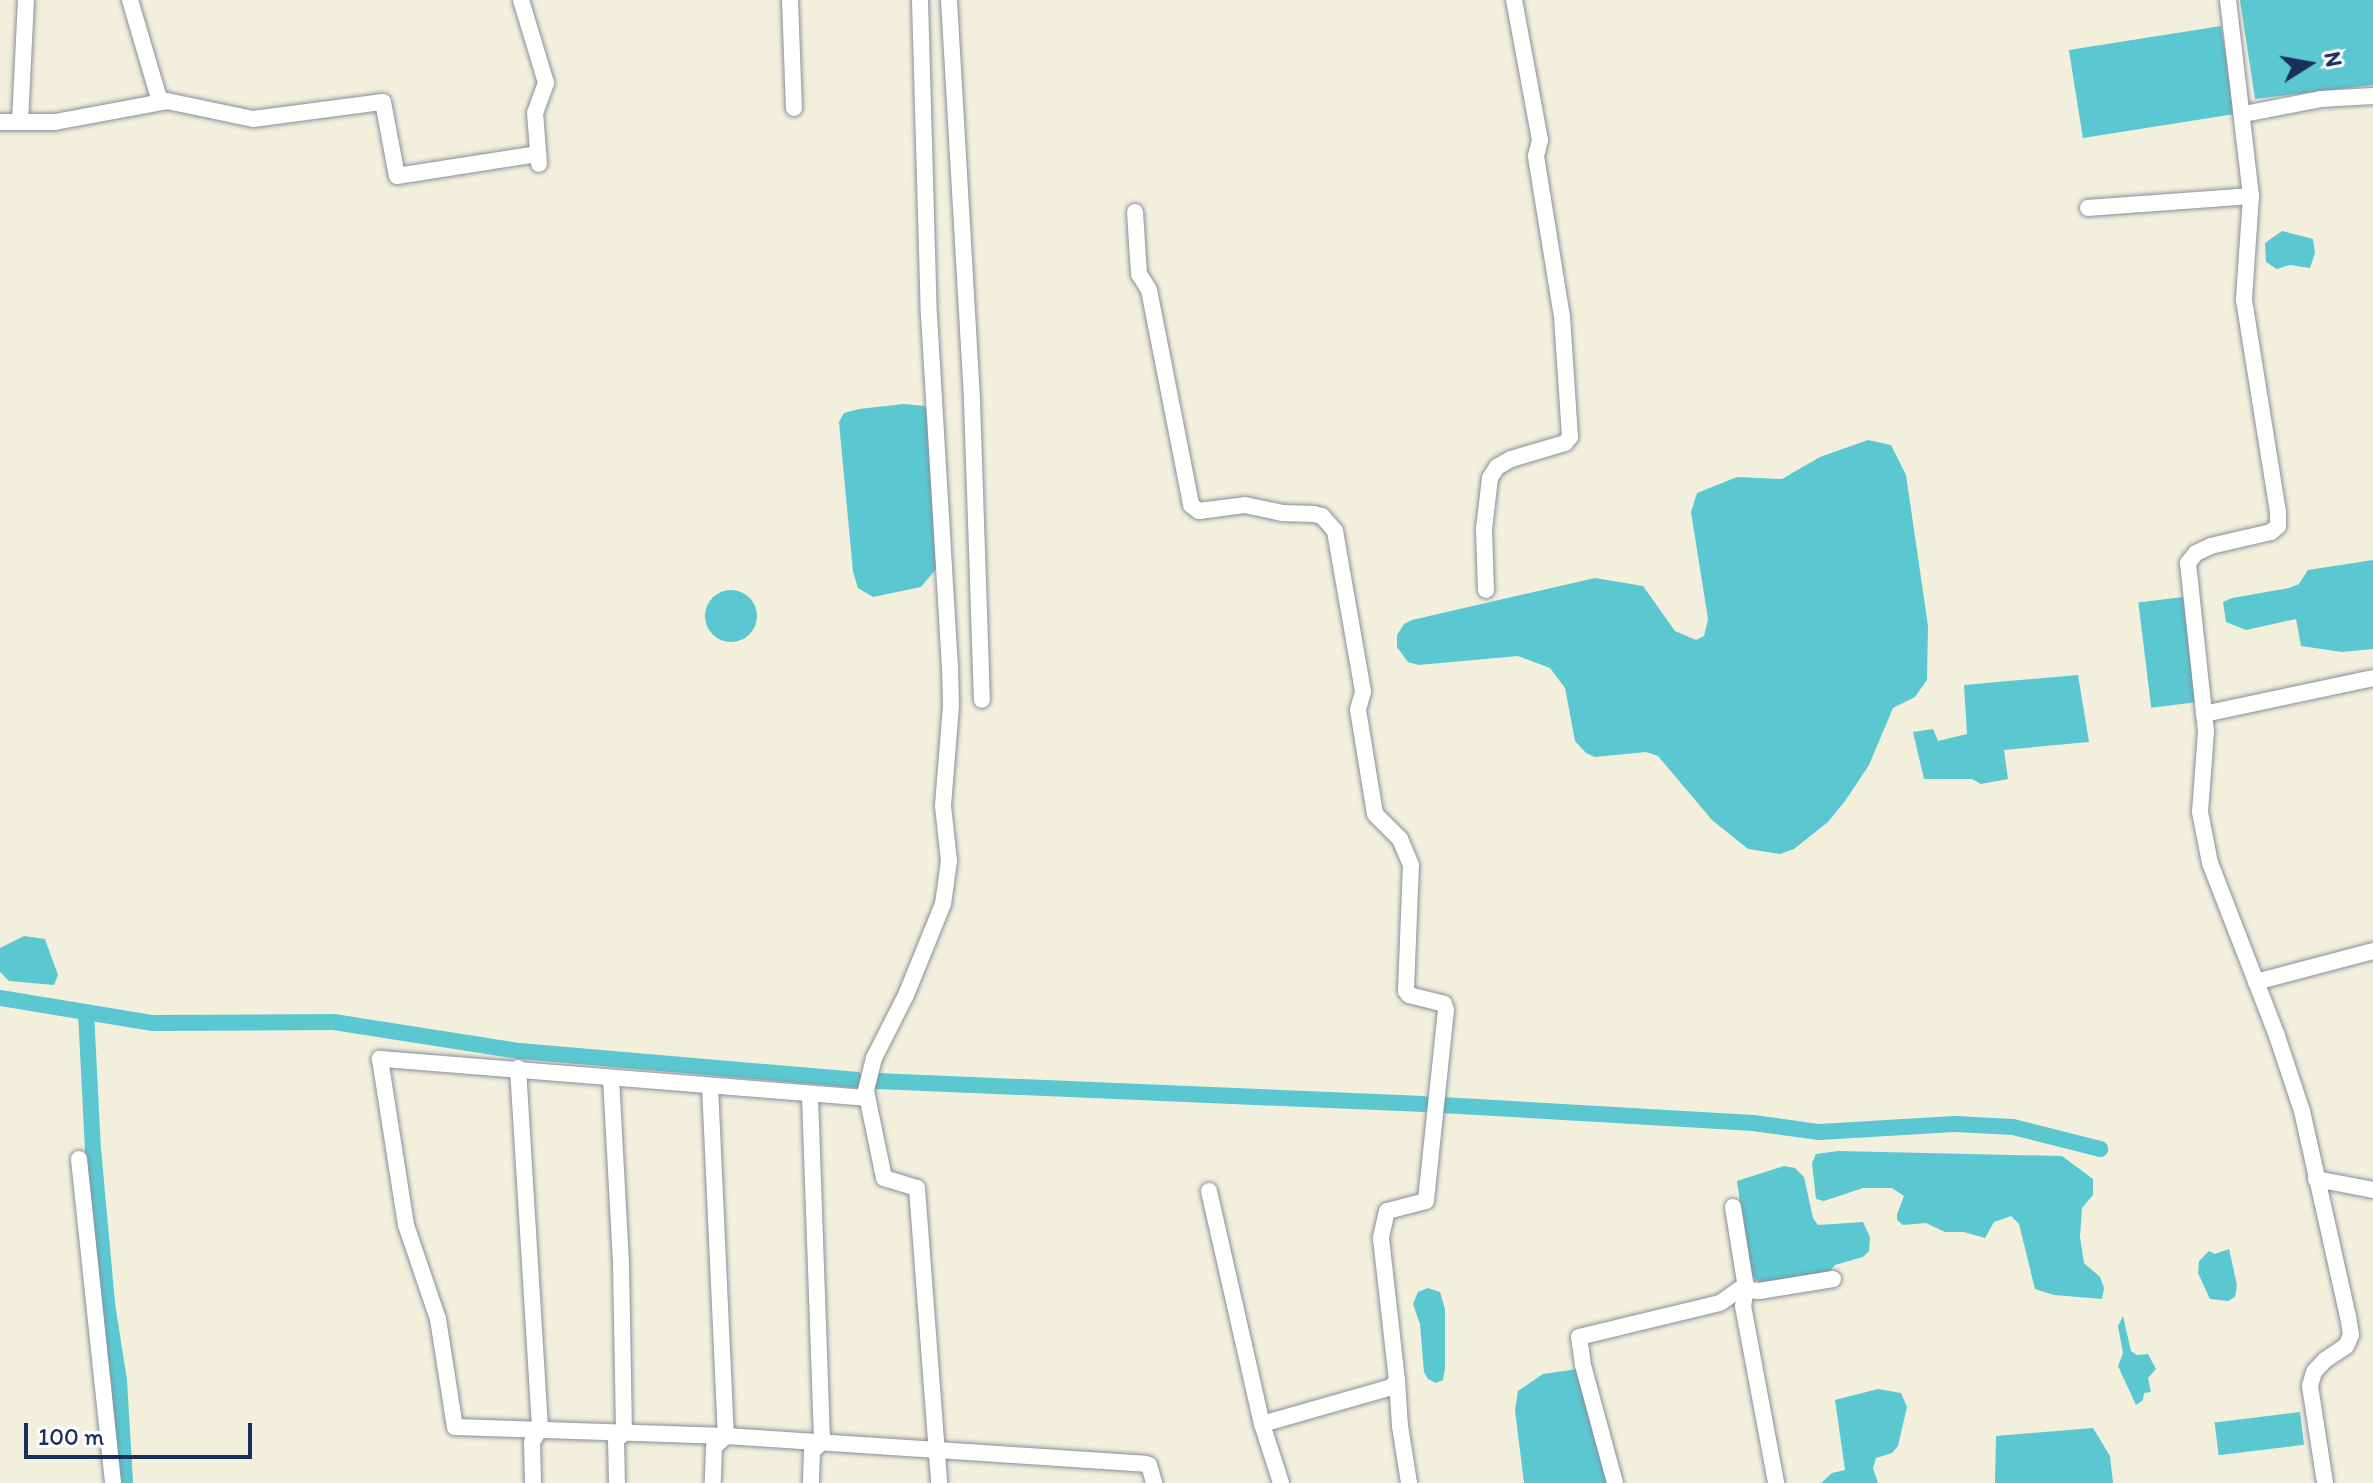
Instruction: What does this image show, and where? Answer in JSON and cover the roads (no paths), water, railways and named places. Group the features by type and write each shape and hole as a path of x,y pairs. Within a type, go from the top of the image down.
{"street":[{"path":"20,122 27,30 26,0"},
{"path":"130,0 160,102"},
{"path":"0,122 55,122 160,102 184,102 253,119 383,102 397,176 538,159 535,113 546,83 521,0"},
{"path":"790,0 794,108"},
{"path":"920,0 929,315 950,665 951,706 943,806 949,861 943,904 906,995 867,1075 867,1098 884,1178 917,1188 939,1483"},
{"path":"949,0 972,401 982,700"},
{"path":"1486,590 1484,529 1490,478 1497,467 1511,459 1565,443 1570,437 1562,317 1536,156 1540,140 1514,0"},
{"path":"2228,0 2244,114 2251,196 2244,300 2278,526 2271,532 2211,546 2196,553 2188,563 2204,714 2200,812 2228,916 2256,982 2302,1111 2351,1335 2346,1346 2314,1372 2310,1386 2325,1483"},
{"path":"2244,114 2321,99 2373,96"},
{"path":"2088,208 2251,196"},
{"path":"1135,212 1139,274 1149,290 1191,505 1199,511 1245,505 1282,513 1314,514 1322,516 1335,531 1363,692 1358,710 1375,814 1400,839 1411,865 1406,991 1409,995 1444,1004 1446,1010 1426,1201 1387,1211 1381,1238 1400,1426 1409,1483"},
{"path":"2204,714 2373,678"},
{"path":"2256,982 2373,951"},
{"path":"867,1098 810,1096 518,1068 380,1059 406,1225 438,1319 455,1427 726,1436 1145,1464 1149,1465 1154,1483"},
{"path":"518,1068 540,1429 532,1442 533,1483"},
{"path":"611,1078 621,1262 624,1433 616,1440 617,1483"},
{"path":"710,1086 726,1436"},
{"path":"810,1096 822,1442 812,1451 811,1483"},
{"path":"79,1159 113,1483"},
{"path":"2316,1179 2373,1190"},
{"path":"1209,1191 1262,1424 1281,1483"},
{"path":"1733,1207 1746,1288 1743,1306 1776,1483"},
{"path":"1615,1483 1583,1365 1579,1337 1720,1303 1736,1290 1746,1288 1759,1291 1833,1279"},
{"path":"1262,1424 1392,1387 1397,1380"},
{"path":"713,1483 714,1447 726,1436"}],"water":[{"path":"2240,0 2373,0 2373,85 2255,99"},
{"path":"2221,26 2235,114 2083,138 2069,50"},
{"path":"2282,231 2313,239 2315,253 2310,268 2290,265 2277,269 2266,262 2265,243"},
{"path":"904,404 925,406 937,568 921,587 873,597 858,588 853,572 839,422 844,413"},
{"path":"1868,440 1891,445 1906,475 1928,626 1927,680 1915,697 1893,708 1869,765 1845,801 1828,822 1794,849 1780,854 1748,849 1712,820 1658,756 1646,752 1595,757 1586,753 1575,741 1565,688 1550,668 1518,656 1419,665 1408,662 1397,647 1397,635 1404,624 1412,620 1595,578 1643,586 1675,631 1696,640 1704,636 1708,619 1691,512 1697,493 1737,477 1782,479 1820,457"},
{"path":"2373,560 2373,649 2342,652 2301,646 2296,619 2246,630 2226,622 2223,602 2232,598 2289,588 2299,584 2308,570"},
{"path":"731,590 749,598 757,616 749,634 731,642 713,634 705,616 713,598"},
{"path":"2183,597 2196,702 2151,708 2138,602"},
{"path":"2078,675 2089,742 2004,750 2008,779 1981,784 1972,779 1924,779 1913,732 1933,729 1938,741 1967,734 1964,685"},
{"path":"24,936 45,939 58,975 54,985 9,981 0,972 0,948"},
{"path":"1838,1151 2062,1156 2093,1179 2093,1195 2082,1208 2080,1237 2084,1263 2100,1277 2104,1288 2102,1299 2054,1295 2035,1289 2019,1224 2011,1216 1994,1222 1985,1238 1964,1232 1945,1232 1926,1223 1903,1225 1897,1220 1897,1214 1904,1196 1892,1188 1863,1188 1824,1201 1816,1199 1812,1163 1816,1154"},
{"path":"1784,1166 1795,1168 1804,1177 1813,1218 1818,1225 1863,1222 1870,1237 1869,1251 1863,1257 1835,1265 1829,1272 1762,1283 1754,1279 1749,1267 1737,1181"},
{"path":"2229,1249 2237,1285 2235,1297 2228,1301 2210,1299 2198,1273 2199,1261 2209,1251 2215,1254"},
{"path":"1428,1288 1440,1292 1445,1309 1445,1368 1443,1380 1436,1383 1428,1379 1424,1372 1420,1324 1413,1304 1418,1292"},
{"path":"2123,1316 2131,1351 2137,1355 2148,1354 2156,1369 2148,1378 2151,1392 2144,1393 2143,1400 2136,1405 2118,1366 2123,1353 2118,1326"},
{"path":"1578,1369 1610,1483 1524,1483 1515,1410 1518,1391 1543,1374"},
{"path":"1878,1389 1901,1393 1907,1407 1898,1446 1892,1453 1876,1458 1873,1468 1878,1483 1821,1483 1832,1473 1845,1470 1835,1400"},
{"path":"2300,1412 2304,1445 2219,1455 2215,1422"},
{"path":"2093,1428 2110,1456 2113,1483 1995,1483 1996,1436"}],"waterway":[{"path":"0,998 153,1023 334,1022 520,1051 856,1080"},
{"path":"86,1012 93,1149 107,1304 119,1381 125,1483"},
{"path":"877,1081 1424,1104"},
{"path":"1442,1105 1753,1123 1819,1132 1955,1124 2013,1127 2100,1149"}]}
